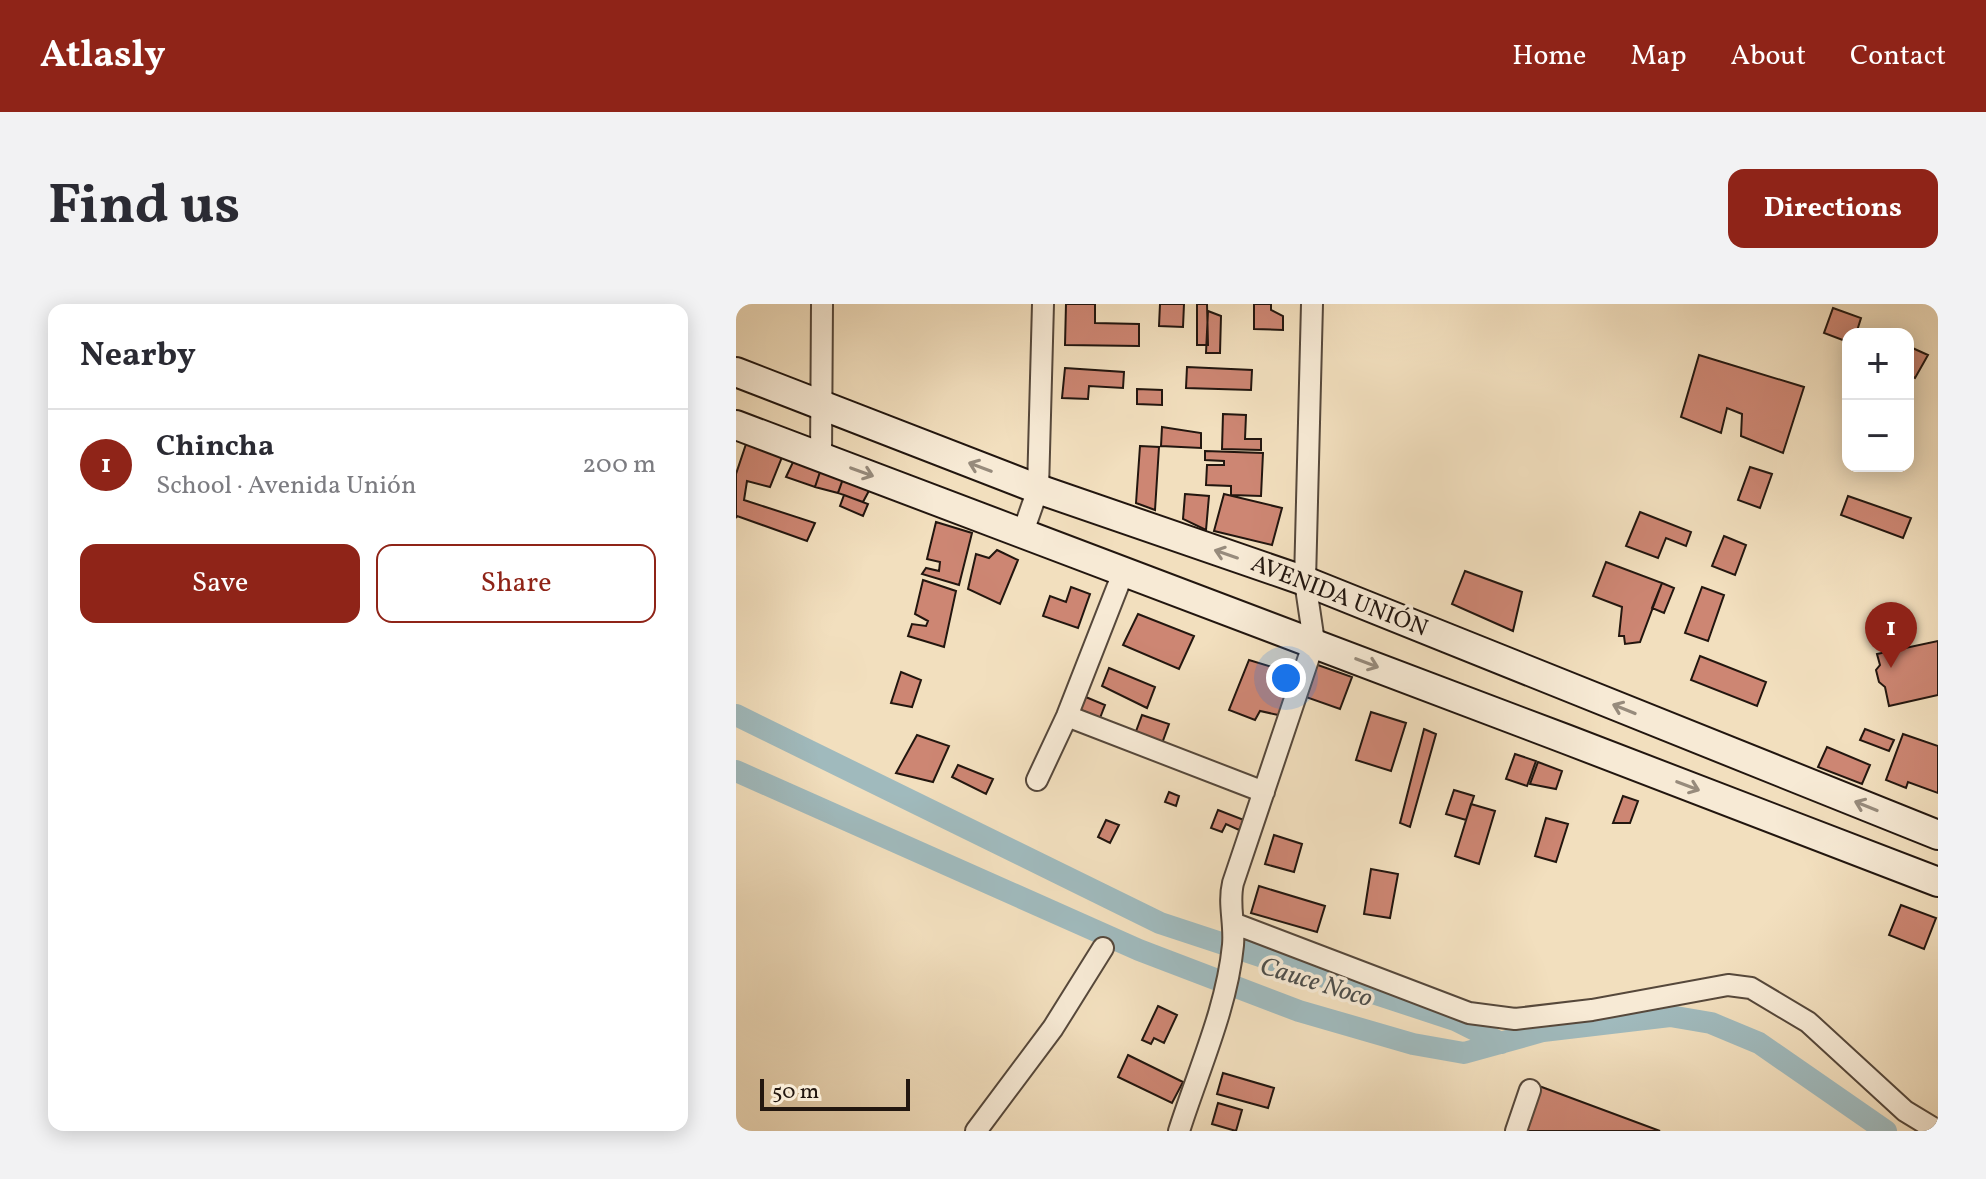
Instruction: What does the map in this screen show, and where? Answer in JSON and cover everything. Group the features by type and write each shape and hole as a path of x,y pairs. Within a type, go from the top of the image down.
{"main road":[{"name":"AVENIDA UNIÓN","path":"736,372 820,408 1038,489 1305,581 1938,835"},
{"path":"736,425 1023,532 1123,573 1314,642 1938,882"}],"street":[{"path":"821,457 822,304"},
{"path":"1023,532 1038,489 1043,304"},
{"path":"1179,1131 1224,993 1233,933 1233,883 1314,642 1305,581 1312,304"},
{"path":"1037,780 1067,716 1123,573"},
{"path":"1067,716 1264,792"},
{"path":"1233,933 1469,1013 1515,1019 1592,1010 1728,985 1751,988 1808,1022 1905,1111 1938,1131"},
{"path":"976,1131 1053,1028 1103,948"},
{"path":"1516,1131 1530,1090"}],"building":[{"path":"1066,304 1095,304 1095,323 1139,324 1139,346 1065,345"},
{"path":"1160,304 1184,304 1183,327 1159,326"},
{"path":"1197,304 1207,304 1208,345 1197,345"},
{"path":"1254,304 1271,304 1271,310 1283,316 1283,330 1254,329"},
{"path":"1833,308 1861,318 1858,328 1842,328 1842,340 1824,333"},
{"path":"1208,311 1221,316 1220,353 1206,353"},
{"path":"1914,349 1928,355 1914,378"},
{"path":"1699,355 1804,387 1783,453 1741,436 1742,414 1727,408 1721,433 1681,417"},
{"path":"1187,367 1252,370 1251,390 1186,388"},
{"path":"1065,368 1124,372 1123,388 1089,386 1088,399 1062,398"},
{"path":"1137,389 1162,390 1162,405 1137,404"},
{"path":"1223,414 1246,415 1245,439 1261,439 1261,450 1222,449"},
{"path":"1162,427 1201,433 1201,448 1161,446"},
{"path":"746,444 782,457 770,487 747,481 744,500 815,523 807,541 736,518 736,474"},
{"path":"1140,446 1159,447 1155,510 1136,503"},
{"path":"1205,451 1263,453 1261,496 1231,495 1231,486 1206,485 1207,465 1224,465 1224,461 1205,460"},
{"path":"794,460 820,472 815,487 786,477"},
{"path":"1750,467 1772,474 1760,508 1738,500"},
{"path":"820,472 844,476 838,493 815,487"},
{"path":"844,476 872,485 863,502 838,493"},
{"path":"1185,494 1209,496 1206,530 1183,519"},
{"path":"1224,494 1282,508 1272,545 1214,531"},
{"path":"844,495 868,504 863,516 840,506"},
{"path":"1848,496 1911,518 1903,538 1841,515"},
{"path":"1640,512 1691,532 1686,546 1666,538 1658,558 1626,546"},
{"path":"936,522 972,533 959,585 922,574 926,568 939,571 940,562 927,559"},
{"path":"1724,536 1746,545 1735,575 1712,566"},
{"path":"997,550 1018,560 1000,604 968,589 976,554 989,558"},
{"path":"1606,562 1662,583 1640,642 1625,644 1624,636 1619,636 1622,607 1593,596"},
{"path":"1465,571 1522,592 1513,631 1452,604"},
{"path":"923,580 956,591 944,647 908,636 912,624 926,626 928,621 915,614"},
{"path":"1662,583 1674,588 1664,613 1652,608"},
{"path":"1071,587 1090,594 1078,628 1043,616 1050,596 1066,602"},
{"path":"1702,587 1724,595 1708,641 1685,633"},
{"path":"1138,614 1194,636 1179,669 1123,645"},
{"path":"1938,641 1938,695 1889,706 1885,687 1879,682 1876,670 1880,665 1877,654"},
{"path":"1700,656 1766,682 1757,706 1691,680"},
{"path":"1249,660 1292,673 1283,716 1260,711 1255,720 1229,710"},
{"path":"1315,664 1352,677 1340,709 1303,696"},
{"path":"1109,668 1155,687 1147,708 1102,686"},
{"path":"901,672 921,680 912,707 891,703"},
{"path":"1081,695 1105,705 1100,718 1076,708"},
{"path":"1371,712 1406,723 1391,771 1356,760"},
{"path":"1142,715 1169,724 1160,749 1135,734"},
{"path":"1424,729 1436,734 1410,827 1400,823"},
{"path":"1865,729 1894,740 1889,751 1860,740"},
{"path":"1903,734 1938,746 1938,793 1908,782 1906,788 1886,780"},
{"path":"917,735 949,746 933,782 896,773"},
{"path":"1827,747 1870,765 1862,784 1818,767"},
{"path":"1515,754 1536,761 1527,786 1506,779"},
{"path":"1538,762 1562,771 1556,789 1530,784"},
{"path":"958,765 993,779 986,794 952,777"},
{"path":"1454,790 1474,796 1466,820 1446,814"},
{"path":"1169,792 1179,796 1176,806 1165,802"},
{"path":"1623,796 1638,801 1630,823 1613,823"},
{"path":"1471,804 1495,811 1479,864 1455,856"},
{"path":"1218,810 1244,820 1239,830 1226,824 1222,832 1211,828"},
{"path":"1546,818 1568,824 1556,862 1535,856"},
{"path":"1106,820 1119,825 1110,843 1098,837"},
{"path":"1274,835 1302,844 1294,872 1265,864"},
{"path":"1371,869 1398,874 1390,918 1364,914"},
{"path":"1259,886 1325,906 1317,932 1251,913"},
{"path":"1901,905 1936,918 1924,949 1889,935"},
{"path":"1158,1006 1177,1015 1164,1043 1154,1038 1151,1044 1142,1040"},
{"path":"1128,1055 1183,1082 1172,1103 1118,1077"},
{"path":"1223,1073 1274,1088 1268,1108 1217,1094"},
{"path":"1539,1086 1660,1131 1525,1131"},
{"path":"1218,1103 1242,1110 1236,1131 1212,1124"}],"waterway":[{"path":"736,715 1160,923 1455,1020 1501,1043"},
{"name":"Cauce Noco","path":"736,771 1139,950 1299,1011 1413,1044 1464,1053 1543,1031 1670,1016 1711,1023 1759,1043 1886,1131"}],"place":[{"name":"Chincha","path":"1891,668"}]}
